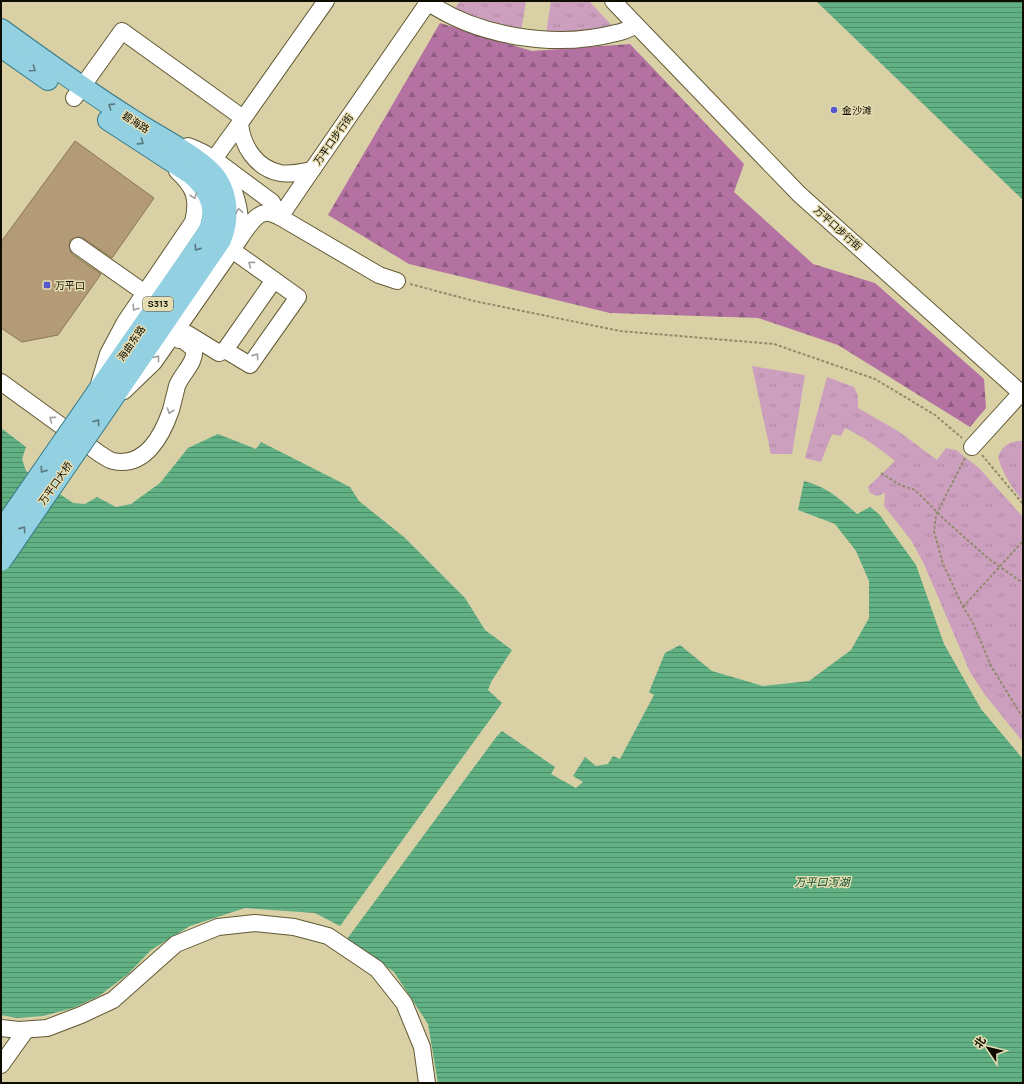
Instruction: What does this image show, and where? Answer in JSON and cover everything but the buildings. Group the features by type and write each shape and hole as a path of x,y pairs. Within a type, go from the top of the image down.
{"main road":[{"name":"碧海路","path":"1,29 78,93 161,156 200,181 210,198 213,213"},
{"name":"碧海路","path":"1,47 78,93 155,134 195,159 217,178 226,201 226,245"},
{"name":"海曲东路","path":"103,398 206,235 212,224 213,213"},
{"name":"海曲东路","path":"103,398 226,245"},
{"name":"万平口大桥","path":"1,531 103,398"},
{"name":"万平口大桥","path":"1,561 103,398"}],"street":[{"path":"214,159 326,1"},
{"name":"万平口步行街","path":"613,1 799,194 1021,394 968,452"},
{"path":"428,2 465,22 497,34 527,38 557,40 590,38 617,33 636,26"},
{"name":"万平口步行街","path":"242,120 243,141 250,153 259,162 268,168 281,173 296,174 312,170 428,2"},
{"path":"78,93 122,31 242,120"},
{"path":"155,134 190,146 214,159 272,202 280,217"},
{"path":"103,398 108,354 125,322 193,222 196,205 193,192 185,179 161,156"},
{"path":"103,398 154,362 174,334 226,245 240,227 237,202 231,185 224,171 214,159"},
{"path":"280,217 314,166"},
{"path":"226,245 262,213 267,212 280,217 379,275 397,281"},
{"path":"225,350 250,365 298,297 226,245"},
{"path":"78,246 145,293"},
{"path":"174,334 188,334 220,353 225,350 274,280"},
{"path":"1,382 111,460 124,462 136,460 147,452 158,440 170,411 178,385 195,356 194,349 190,344 174,334"},
{"path":"1,1028 19,1030 47,1028 114,1000 176,944 218,927 255,923 294,927 328,936 376,968 404,1003 422,1047 427,1083"},
{"path":"1,1065 26,1030"}],"path":[{"path":"397,281 474,301 620,331 774,344 875,379 935,415 968,452 984,458 1023,504"},
{"path":"968,452 936,515 934,532 943,564 963,607 973,623 991,666 1023,718"},
{"path":"881,473 900,485 915,490 947,522 989,559 1023,584"},
{"path":"963,607 1023,541"}],"green space":[{"path":"460,1 526,1 521,32 453,11"},
{"path":"551,1 589,1 616,30 546,33"},
{"path":"440,23 532,51 630,44 744,164 734,192 813,264 875,283 984,379 986,408 970,427 838,345 758,318 610,313 409,264 328,215"},
{"path":"752,366 805,375 792,454 771,454"},
{"path":"827,377 854,387 858,396 858,408 898,431 937,460 946,448 956,450 979,468 1023,517 1023,742 985,695 970,672 924,564 911,540 884,506 885,493 877,496 870,493 868,487 895,461 859,435 845,428 841,436 832,434 821,462 805,458"},
{"path":"1017,441 1023,441 1023,501 1008,480 998,457 1005,446"}],"water":[{"path":"816,1 1023,1 1023,200"},
{"path":"1,428 26,447 22,459 26,471 73,503 85,504 97,497 116,507 131,504 160,483 188,448 218,434 256,449 261,442 350,487 359,501 404,537 465,598 485,630 512,650 491,682 488,690 502,703 340,926 315,913 245,908 190,926 151,950 128,974 99,996 73,1008 43,1016 17,1018 1,1015"},
{"name":"万平口泻湖","path":"804,481 826,490 857,514 870,507 879,514 916,565 944,644 981,709 1023,759 1023,1083 438,1083 428,1024 394,972 347,939 502,731 555,767 551,774 576,788 583,782 573,776 585,757 596,766 608,764 613,756 620,759 654,695 649,692 665,653 680,645 712,671 763,686 809,681 851,650 869,618 869,581 856,551 835,524 798,510"}],"place":[{"name":"金沙滩","path":"834,110"},
{"name":"万平口","path":"47,285"}]}
